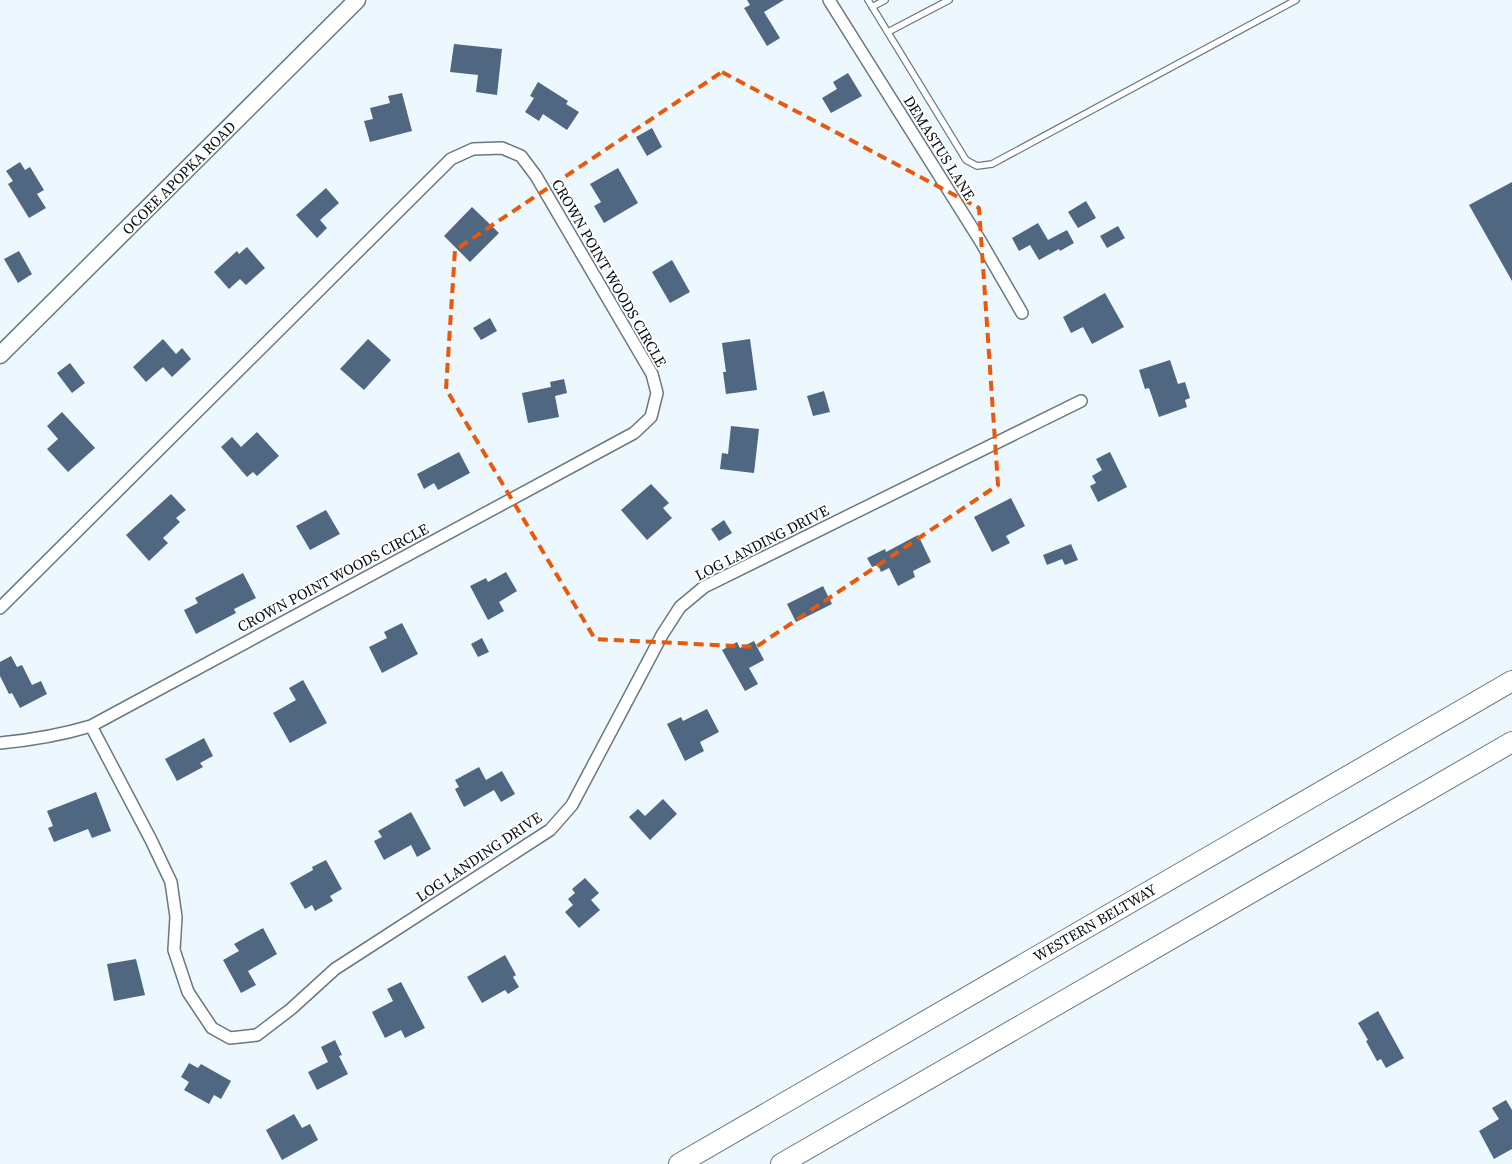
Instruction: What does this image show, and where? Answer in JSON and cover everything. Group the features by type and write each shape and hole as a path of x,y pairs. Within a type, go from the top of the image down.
{"highway":[{"name":"WESTERN BELTWAY","path":"679,1164 1512,682"},
{"path":"780,1164 1512,742"}],"main road":[{"name":"OCOEE APOPKA ROAD","path":"0,355 357,0"}],"street":[{"name":"DEMASTUS LANE","path":"829,0 981,242 1022,313"},
{"name":"CROWN POINT WOODS CIRCLE","path":"0,608 451,159 473,149 502,148 521,156 536,176 652,374 657,393 651,417 634,433 91,726 50,737 0,743"},
{"name":"LOG LANDING DRIVE","path":"91,726 171,882 176,917 174,950 188,992 212,1028 230,1038 257,1035 291,1009 335,969 550,830 572,805 662,635 680,607 704,587 1081,401"}],"lane":[{"path":"868,0 966,160 977,166 992,164 1296,0"},
{"path":"872,7 885,0"},
{"path":"888,32 949,0"}],"highlighted area":[{"path":"722,72 979,208 998,485 756,647 595,639 446,389 455,250"}],"building":[{"path":"747,0 784,0 764,12 780,38 767,46 744,8 750,5"},
{"path":"454,44 502,49 497,95 476,92 478,75 450,72"},
{"path":"848,73 862,96 831,113 822,98 837,89 833,82"},
{"path":"538,82 568,101 566,104 579,112 567,130 543,114 539,121 525,112 534,98 530,96"},
{"path":"402,93 412,131 370,142 364,121 373,119 370,108 390,103 388,96"},
{"path":"652,128 662,147 647,156 636,137"},
{"path":"20,162 25,170 30,167 44,190 37,194 46,208 29,218 8,184 13,181 6,171"},
{"path":"618,168 638,203 604,223 594,206 601,202 590,184"},
{"path":"1512,182 1512,281 1469,205"},
{"path":"326,188 339,203 320,220 327,228 317,238 296,215"},
{"path":"1086,201 1096,218 1078,228 1068,212"},
{"path":"472,207 499,233 470,262 444,236"},
{"path":"1038,223 1048,240 1067,230 1074,243 1039,260 1030,245 1019,251 1012,238"},
{"path":"1118,226 1125,238 1107,248 1100,236"},
{"path":"247,247 265,268 246,285 240,279 229,289 214,272 237,251 239,254"},
{"path":"19,251 32,274 18,283 4,259"},
{"path":"672,260 690,292 670,303 652,272"},
{"path":"1105,293 1124,327 1092,344 1083,327 1071,333 1063,317"},
{"path":"490,318 497,331 481,340 473,328"},
{"path":"163,339 176,354 182,348 191,359 172,377 163,367 146,382 133,367"},
{"path":"368,339 391,360 364,390 340,369"},
{"path":"750,339 757,390 726,394 723,372 726,372 722,343"},
{"path":"1170,360 1178,384 1185,382 1190,398 1185,400 1187,407 1159,417 1149,388 1145,389 1139,370"},
{"path":"70,363 85,383 72,393 57,373"},
{"path":"564,379 567,393 555,396 559,417 528,423 522,393 551,387 550,382"},
{"path":"824,391 830,412 813,416 807,396"},
{"path":"62,412 95,448 68,472 47,449 58,439 47,426"},
{"path":"731,426 759,429 754,473 720,469 722,453 728,454"},
{"path":"257,432 279,456 257,476 253,472 247,477 221,447 232,437 241,447"},
{"path":"459,452 470,473 438,490 434,483 424,489 417,474"},
{"path":"1110,452 1127,487 1098,502 1090,486 1096,483 1092,476 1102,470 1096,459"},
{"path":"651,484 669,503 663,508 672,518 647,540 621,510"},
{"path":"171,494 186,510 176,518 180,522 163,538 168,543 149,561 126,535"},
{"path":"1011,498 1025,526 1006,536 1010,543 992,552 974,517"},
{"path":"326,510 340,534 310,550 296,526"},
{"path":"724,520 732,533 719,541 711,529"},
{"path":"918,535 931,562 913,571 915,577 898,586 889,568 881,572 878,565 872,567 867,558 885,549 886,552"},
{"path":"1071,544 1078,560 1065,565 1062,559 1047,565 1043,555"},
{"path":"506,572 517,591 499,602 504,611 488,620 470,586 486,578 488,582"},
{"path":"243,573 256,598 234,609 236,613 196,634 184,610 198,603 195,598"},
{"path":"823,586 832,604 796,622 787,604"},
{"path":"402,623 418,654 382,673 369,647 387,638 384,632"},
{"path":"482,638 489,652 478,657 471,644"},
{"path":"754,641 764,660 749,668 758,684 745,691 722,650 737,642 740,648"},
{"path":"11,656 17,667 22,665 32,685 41,681 47,694 20,708 12,693 9,694 0,676 0,662"},
{"path":"303,680 327,723 290,743 273,713 296,700 289,688"},
{"path":"707,709 719,732 700,742 704,751 685,761 667,724 681,717 683,721"},
{"path":"204,738 213,756 200,763 203,767 177,781 165,759"},
{"path":"479,767 486,780 502,771 515,794 501,802 494,790 464,807 455,789 459,787 455,780"},
{"path":"96,792 111,831 92,838 88,829 54,842 48,828 53,826 47,811"},
{"path":"663,799 677,814 650,840 629,817 638,809 645,816"},
{"path":"411,812 431,849 417,857 411,845 384,860 374,841 382,837 378,831"},
{"path":"326,860 342,889 330,896 333,901 315,911 312,905 305,909 290,883 313,870 312,867"},
{"path":"585,878 599,893 591,900 600,910 579,928 565,912 573,905 568,899 575,893 572,889"},
{"path":"263,928 277,954 248,971 256,985 241,993 223,960 239,951 234,944"},
{"path":"505,955 516,975 513,977 519,987 508,994 505,990 482,1003 467,977"},
{"path":"136,959 145,995 114,1001 107,964"},
{"path":"401,982 425,1028 405,1038 401,1030 385,1038 372,1012 393,1001 387,989"},
{"path":"1378,1011 1404,1058 1386,1068 1381,1059 1377,1061 1358,1023"},
{"path":"335,1040 342,1055 339,1056 348,1074 317,1090 308,1072 328,1062 321,1047"},
{"path":"189,1063 198,1068 201,1064 231,1081 221,1099 214,1095 209,1104 184,1090 189,1082 181,1077"},
{"path":"1506,1100 1512,1110 1512,1149 1494,1159 1479,1131 1499,1119 1492,1108"},
{"path":"294,1114 302,1128 310,1124 318,1140 282,1160 266,1130"}]}
